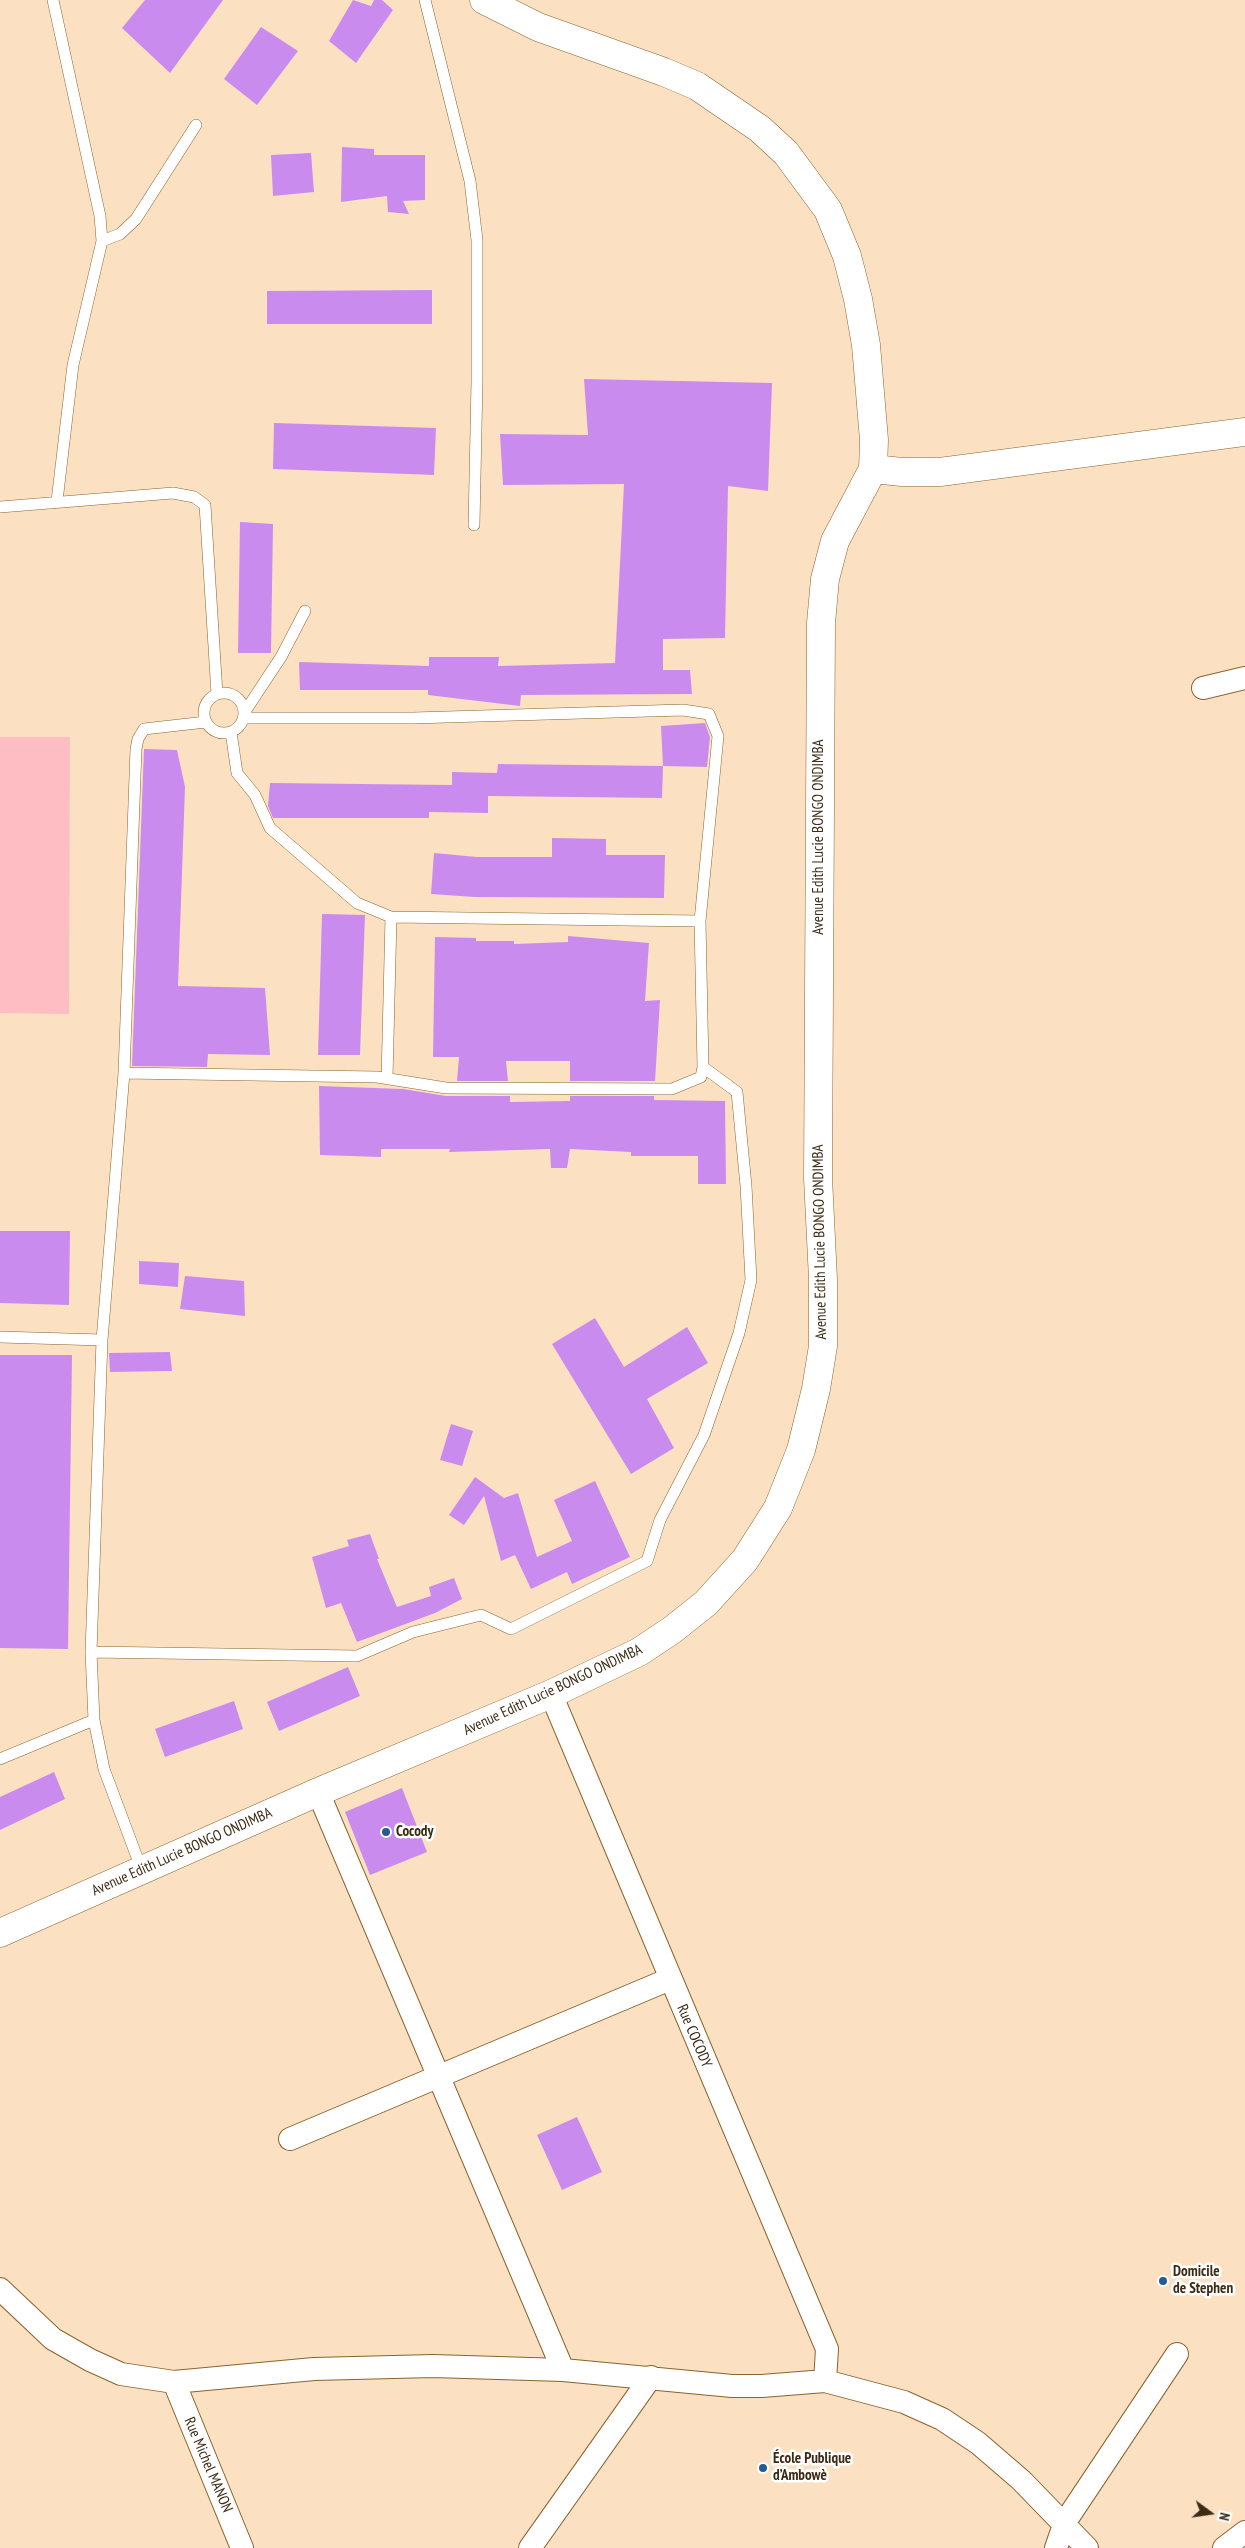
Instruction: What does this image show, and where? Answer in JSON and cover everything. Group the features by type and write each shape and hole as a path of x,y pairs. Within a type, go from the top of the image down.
{"main road":[{"path":"484,0 538,27 664,72 697,86 754,124 786,153 828,210 847,256 858,299 866,345 874,440 873,469 902,472 940,472 1245,432"},
{"name":"Avenue Edith Lucie BONGO ONDIMBA","path":"0,1933 141,1868 551,1694 639,1652 672,1630 706,1603 745,1560 778,1508 801,1450 816,1389 823,1346 823,1279 818,1178 821,623 826,579 834,541 873,469"}],"street":[{"path":"1203,688 1245,678"},
{"name":"Rue COCODY","path":"551,1694 827,2349 825,2381"},
{"path":"318,1792 564,2370"},
{"path":"290,2139 670,1979"},
{"path":"0,2289 53,2339 90,2360 121,2374 174,2382 314,2369 433,2366 564,2370 732,2386 762,2386 825,2381 904,2402 942,2419 978,2443 1065,2522 1088,2548"},
{"path":"1056,2548 1065,2522 1178,2354"},
{"path":"530,2548 651,2377"},
{"name":"Rue Michel MANON","path":"174,2382 242,2548"},
{"path":"1224,2548 1245,2532"}],"lane":[{"path":"52,0 100,216 102,241 73,365 57,501"},
{"path":"425,0 470,181 477,240 474,525"},
{"path":"102,241 120,234 136,219 196,125"},
{"path":"0,507 173,493 194,497 205,504 216,694"},
{"path":"244,716 243,707 236,696 230,693 216,694 206,702 204,709 206,722 220,733 231,732 236,729 282,657 305,611"},
{"path":"124,1073 377,1077 446,1088 672,1089 701,1077 703,1067 700,921 718,736 709,714 683,710 413,718 244,716"},
{"path":"141,1868 104,1769 94,1720 91,1652 102,1340 124,1073 138,739 144,729 206,722"},
{"path":"231,732 237,773 255,795 270,828 357,903 391,917 700,921"},
{"path":"387,1079 391,917"},
{"path":"91,1652 357,1656 413,1632 481,1616 511,1629 647,1561 660,1520 704,1435 739,1334 751,1280 746,1186 737,1092 703,1067"},
{"path":"0,1337 102,1340"},
{"path":"0,1759 94,1720"}],"shaded area":[{"path":"0,737 70,737 69,1014 0,1013"}],"building":[{"path":"145,0 223,0 170,73 122,28"},
{"path":"353,0 371,6 374,0 382,0 393,10 356,63 329,41"},
{"path":"261,27 298,51 257,105 224,79"},
{"path":"342,147 374,149 374,155 425,155 425,200 403,201 409,214 388,212 387,196 341,202"},
{"path":"311,153 314,192 273,196 271,155"},
{"path":"432,290 432,324 267,324 267,291"},
{"path":"584,379 772,383 768,491 728,486 725,638 663,639 663,670 690,670 692,694 521,695 520,706 428,695 428,690 300,690 299,662 429,666 429,657 499,657 498,666 615,663 624,484 503,485 500,434 588,435"},
{"path":"274,423 436,428 434,475 273,469"},
{"path":"240,522 273,524 271,653 238,653"},
{"path":"705,723 710,737 707,767 663,766 661,726"},
{"path":"144,749 177,750 185,787 178,986 265,988 270,1055 208,1054 207,1067 132,1066"},
{"path":"498,764 663,766 662,798 488,796 488,813 429,812 429,818 273,818 268,806 270,783 452,785 452,772 497,773"},
{"path":"552,838 606,839 606,855 665,855 664,898 474,897 431,894 434,853 477,857 552,857"},
{"path":"322,914 365,915 360,1055 318,1055"},
{"path":"568,936 649,943 645,1001 660,1000 655,1081 570,1081 570,1061 506,1061 508,1081 457,1081 459,1057 433,1057 435,937 476,938 476,941 514,941 514,944 568,942"},
{"path":"319,1086 403,1089 446,1096 510,1096 510,1102 570,1101 570,1096 654,1096 654,1100 725,1101 726,1184 698,1184 698,1156 631,1156 631,1152 570,1149 567,1168 551,1168 550,1149 449,1152 450,1149 381,1149 381,1157 320,1155"},
{"path":"0,1231 70,1231 69,1305 0,1303"},
{"path":"139,1261 179,1263 178,1287 139,1284"},
{"path":"185,1276 244,1281 245,1316 180,1309"},
{"path":"595,1318 624,1367 687,1327 708,1363 647,1399 674,1448 631,1474 552,1344"},
{"path":"170,1352 172,1371 110,1372 109,1353"},
{"path":"0,1355 72,1355 68,1649 0,1648"},
{"path":"451,1424 473,1431 462,1466 440,1460"},
{"path":"475,1477 504,1498 518,1493 537,1557 572,1541 554,1500 595,1481 630,1557 572,1584 567,1572 531,1589 515,1555 501,1561 484,1496 464,1525 449,1515"},
{"path":"370,1534 379,1559 377,1559 397,1607 431,1596 429,1587 454,1578 462,1599 435,1613 357,1642 341,1603 326,1608 312,1557 349,1546 347,1540"},
{"path":"348,1667 360,1696 279,1731 267,1702"},
{"path":"234,1701 243,1729 165,1757 155,1729"},
{"path":"54,1772 65,1799 0,1830 0,1797"},
{"name":"Cocody","path":"402,1788 427,1852 370,1875 345,1812"},
{"path":"577,2117 602,2172 562,2190 537,2135"}],"place":[{"name":"Cocody","path":"386,1832"},
{"name":"Domicile de Stephen","path":"1163,2281"},
{"name":"École Publique d’Ambowè","path":"763,2468"}]}
